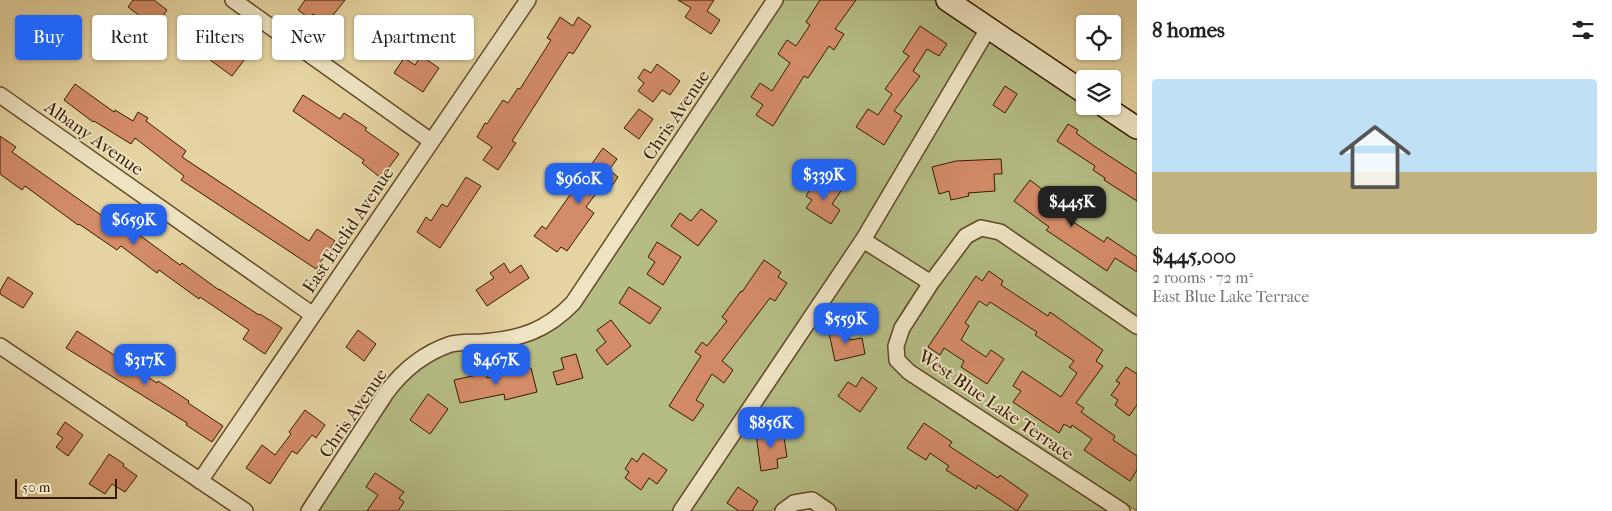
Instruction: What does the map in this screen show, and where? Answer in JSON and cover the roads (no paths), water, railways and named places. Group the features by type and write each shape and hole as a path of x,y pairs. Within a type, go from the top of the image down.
{"main road":[{"path":"947,0 1076,88"},
{"path":"1118,115 1137,128"}],"street":[{"path":"233,0 431,142"},
{"name":"East Euclid Avenue","path":"200,480 528,0"},
{"name":"Chris Avenue","path":"309,511 386,393 397,379 419,359 441,347 451,344 506,339 530,334 561,316 573,303 775,0"},
{"path":"682,511 863,240 988,29"},
{"name":"Albany Avenue","path":"0,95 313,315"},
{"path":"863,240 931,283 966,236 982,228 1000,232 1137,326"},
{"name":"West Blue Lake Terrace","path":"931,283 902,328 896,346 897,360 909,372 1122,511"},
{"path":"0,346 245,511"},
{"path":"782,511 794,503 812,500 828,511"}]}
